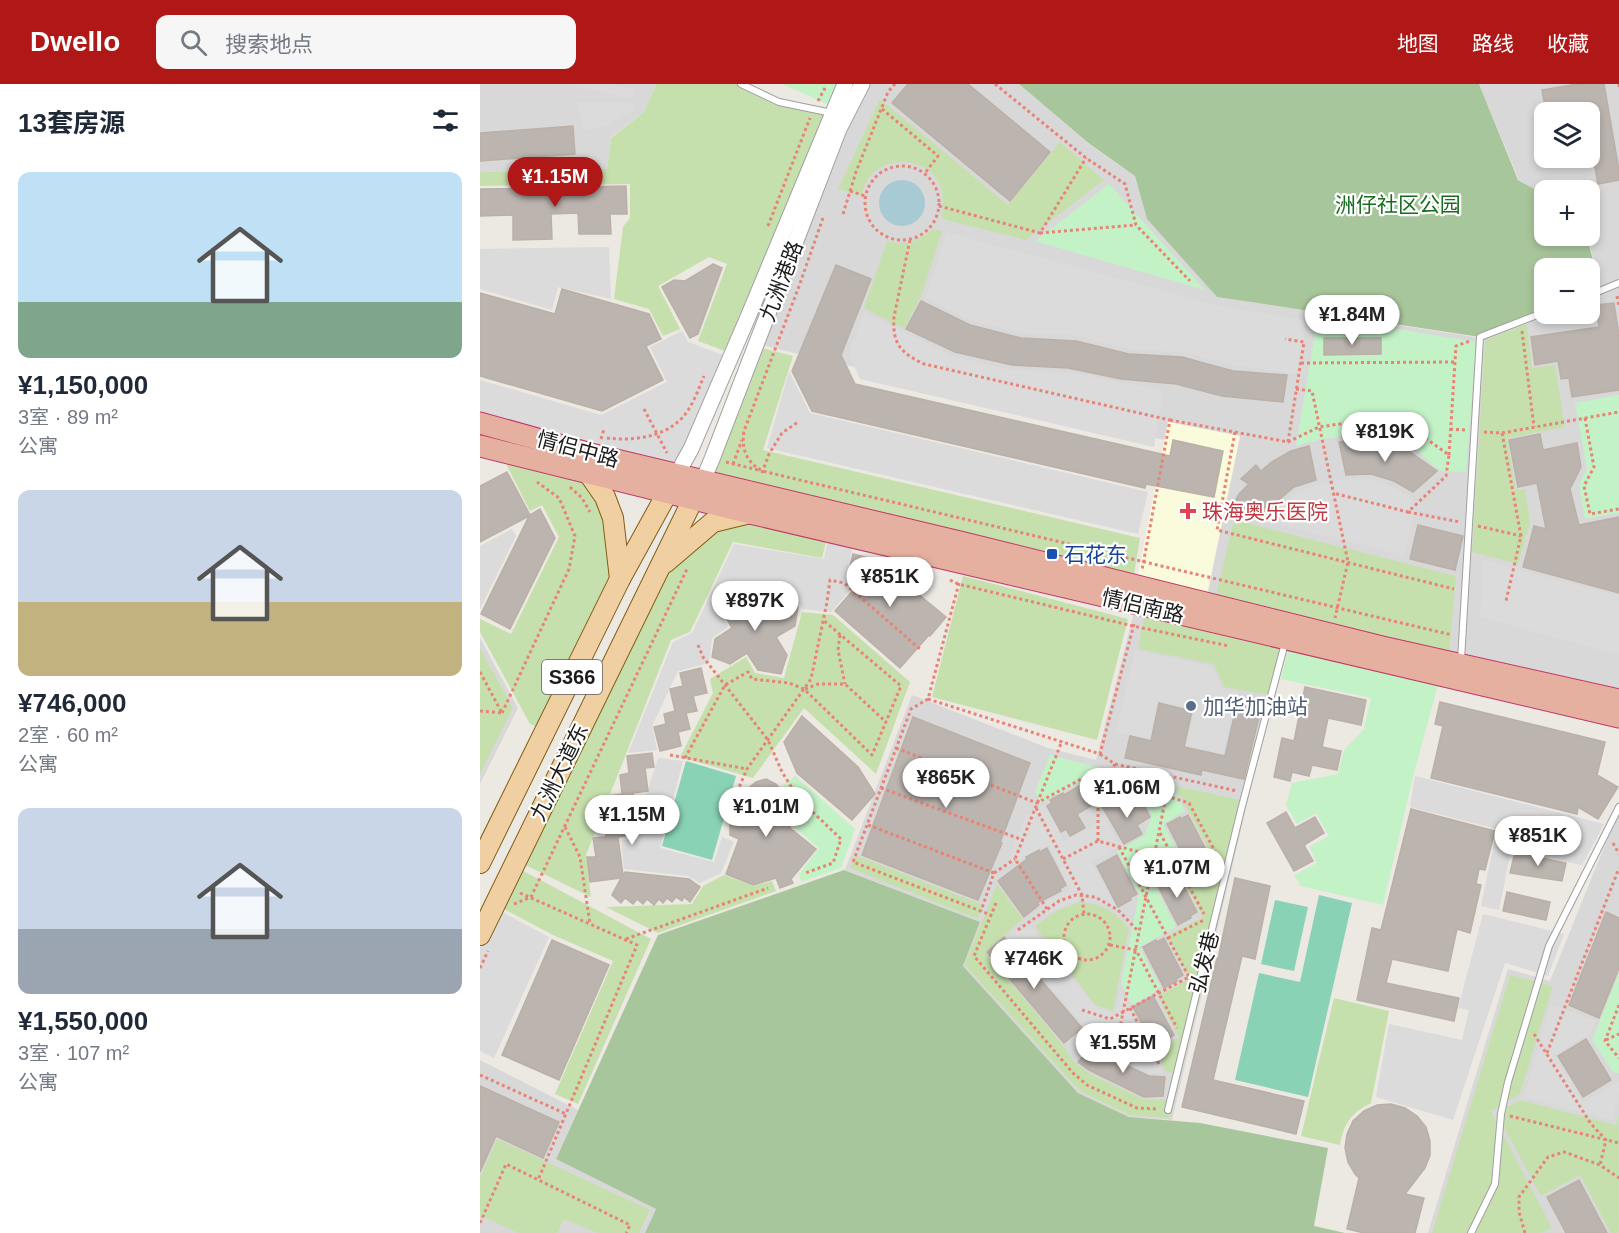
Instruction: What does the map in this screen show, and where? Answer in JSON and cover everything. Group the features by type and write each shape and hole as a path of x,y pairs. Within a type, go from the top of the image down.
{"highway":[{"name":"情侣中路","path":"480,423 595,455 677,474"},
{"name":"情侣中路","path":"480,446 667,493"},
{"name":"情侣南路","path":"677,474 756,492 1139,596 1286,640 1619,717"},
{"name":"情侣南路","path":"667,493 750,513 957,572 1139,596 1331,634 1616,698"}],"main road":[{"path":"589,474 604,497 613,519 620,579"},
{"name":"九洲大道东","path":"480,863 620,579 677,474"},
{"name":"九洲大道东","path":"485,941 504,885 703,480"},
{"path":"658,569 713,522 750,513"},
{"path":"581,660 609,670"}],"street":[{"name":"九洲港路","path":"677,474 691,449 748,317 845,84"},
{"name":"九洲港路","path":"703,480 839,129 862,84"}],"lane":[{"path":"741,84 779,102 833,113"},
{"path":"1600,291 1619,284"},
{"path":"1461,665 1480,337 1534,316"},
{"name":"弘发巷","path":"1168,1110 1232,847 1286,640"},
{"path":"1471,1233 1495,1184 1501,1114 1508,1082 1549,946 1619,807"}],"path":[{"path":"765,234 813,109 827,84"},
{"path":"843,214 856,172 888,92 895,84"},
{"path":"995,84 1086,158 1125,184 1136,225 1190,281"},
{"path":"882,108 938,156 925,173"},
{"path":"1040,233 1086,158"},
{"path":"901,165 913,167 925,173 938,194 939,206 930,227 921,235 910,240 898,240 877,231 869,222 865,209 865,196 869,184 877,174 888,167 901,165"},
{"path":"850,191 865,196"},
{"path":"939,206 1040,233 1136,225"},
{"path":"762,471 749,461 743,446 744,431 798,289 825,210"},
{"path":"910,240 893,329 896,341 907,355 924,364 1170,420 1288,442 1319,427 1360,421 1390,426 1418,433 1449,455"},
{"path":"1520,322 1534,427"},
{"path":"1285,339 1304,342 1288,442"},
{"path":"1333,493 1408,512 1446,476 1456,346 1472,340"},
{"path":"1301,363 1455,362"},
{"path":"593,435 623,440 636,439 668,429 682,419 691,406 705,374"},
{"path":"1296,389 1312,391 1348,562 1331,634"},
{"path":"644,409 677,474"},
{"path":"1450,429 1502,433 1619,412"},
{"path":"1585,418 1594,467 1584,486 1590,514 1619,509"},
{"path":"1100,754 1133,626 1170,420"},
{"path":"756,492 769,454 782,433 798,422"},
{"path":"1235,432 1217,530 1465,592"},
{"path":"1502,433 1521,536 1506,601"},
{"path":"733,464 743,438"},
{"path":"712,459 1463,638"},
{"path":"502,712 569,569 576,536 559,498 537,482"},
{"path":"563,483 582,498 592,516"},
{"path":"509,906 531,897 690,563"},
{"path":"957,572 958,584 928,699 911,709 853,862 991,915"},
{"path":"957,572 958,584"},
{"path":"737,792 747,769 811,679 830,580 844,583 920,649"},
{"path":"958,584 1133,626 1236,647"},
{"path":"685,758 725,685 748,672 752,679 789,683 804,689 872,755 901,686 823,620"},
{"path":"840,634 838,650 845,684 886,722"},
{"path":"698,645 703,657 768,740 782,772 799,799 841,839 833,864 806,873"},
{"path":"480,672 502,712"},
{"path":"804,689 818,684 845,684"},
{"path":"928,699 1100,754 1115,764 1246,793"},
{"path":"480,711 502,712"},
{"path":"981,911 994,873 1015,859 1062,741"},
{"path":"896,748 1037,803 1085,777 1098,800"},
{"path":"670,755 747,769"},
{"path":"1098,841 1098,800 1115,764"},
{"path":"1116,1048 1170,776"},
{"path":"881,788 1023,840"},
{"path":"1166,796 1189,803 1217,855"},
{"path":"1036,808 1082,895 1084,914"},
{"path":"867,825 994,873"},
{"path":"564,827 580,857 590,924"},
{"path":"1159,831 1206,918 1168,938"},
{"path":"1063,859 1098,841 1154,856"},
{"path":"1119,847 1197,992"},
{"path":"1182,873 1232,847"},
{"path":"1015,859 1047,909"},
{"path":"1149,880 1178,865"},
{"path":"1547,1053 1619,868"},
{"path":"504,885 637,945 538,1180"},
{"path":"624,939 768,888"},
{"path":"1018,930 1059,901 1082,895 1095,897 1118,909 1139,932"},
{"path":"996,903 974,956 1073,1073 1087,1085 1137,1108 1168,1110"},
{"path":"1084,914 1092,914 1106,922 1110,929 1110,945 1100,957 1085,961 1071,954 1066,948 1064,933 1071,920 1084,914"},
{"path":"480,968 485,941"},
{"path":"1110,945 1136,950"},
{"path":"1136,950 1185,1042"},
{"path":"1050,970 1071,954"},
{"path":"1083,1010 1110,1018 1202,970"},
{"path":"1605,1041 1619,1005"},
{"path":"1130,1008 1159,1064"},
{"path":"1526,1021 1591,1124 1606,1140"},
{"path":"1605,1041 1619,1034"},
{"path":"1605,1041 1619,1058"},
{"path":"480,1075 566,1114"},
{"path":"1501,1114 1619,1143"},
{"path":"1600,1165 1606,1140"},
{"path":"1525,1233 1519,1212 1520,1197 1548,1157 1564,1152 1600,1165 1619,1178"},
{"path":"480,1223 506,1164 630,1225 626,1233"}],"shaded area":[{"path":"480,84 656,84 645,111 611,137 607,169 480,172"},
{"path":"567,84 609,84 635,90 632,99"},
{"path":"863,84 1019,84 1086,142 1135,176 1147,219 1217,297 1481,338 1534,318 1534,324 1600,324 1601,291 1600,258 1593,258 1590,246 1600,246 1600,180 1534,180 1534,189 1519,180 1479,84 1619,84 1619,694 1206,603 1240,436 1168,422 1164,440 757,344"},
{"path":"577,102 634,103 635,109 606,125 584,131"},
{"path":"946,232 1217,305 1306,320 1296,374 1232,365 1183,352 1128,349 1075,335 1021,333 970,320 926,298"},
{"path":"609,247 611,299 558,287 552,310 480,289 480,249"},
{"path":"864,312 952,356 1009,370 1071,373 1163,390 1154,447 860,379 849,354"},
{"path":"682,331 688,342 726,356 675,470 480,418 480,380 601,415 667,382 650,347"},
{"path":"789,371 810,413 1148,492 1138,534 767,448"},
{"name":"珠海奥乐医院","path":"1168,422 1240,436 1205,603 1136,585"},
{"path":"1348,479 1370,479 1393,487 1411,498 1415,509 1404,555 1269,522 1277,509 1295,494 1317,485"},
{"path":"512,529 516,536 480,609 480,546"},
{"path":"829,535 854,541 847,571 858,581 831,612 802,609 798,604 778,598 760,608 750,593 727,587 720,612 728,627 712,638 709,663 678,671 652,726 657,750 628,753 673,642 692,633 734,544 824,559"},
{"path":"1483,560 1619,596 1619,652 1615,654 1480,617"},
{"path":"1136,605 1286,640 1172,1120 1129,1117 1078,1093 963,966 980,922 845,870 912,695 1048,748 1096,760"},
{"path":"480,638 518,708 480,784"},
{"path":"1135,650 1213,667 1223,690 1237,692 1223,755 1187,745 1194,709 1158,701 1149,738 1116,732"},
{"path":"658,758 683,761 660,848 714,862 722,837 734,842 721,873 700,883 688,876 624,869 621,840 632,839"},
{"path":"1415,776 1604,824 1582,865 1511,850 1499,910 1481,906 1497,829 1410,807"},
{"path":"1044,805 1064,841 1105,818 1120,846 1092,862 1115,906 1080,900 1046,915 1042,904 1070,889 1048,844 1007,866 1026,815"},
{"path":"1619,810 1619,1233 1428,1233 1508,969 1550,981"},
{"path":"498,910 549,937 494,1058 480,1051 480,947"},
{"path":"1483,914 1564,934 1548,976 1505,963 1453,1120 1376,1097 1389,1024 1462,1040 1469,1010 1458,1008"},
{"path":"1032,927 1096,1008 1115,1015 1120,990 1163,1072 1150,1074 1103,1052 1094,1044 1083,1031 1085,1028 1007,935"},
{"path":"1551,1004 1596,1021 1591,1033 1554,1055 1583,1103 1619,1081 1619,1093 1612,1120 1524,1097"},
{"path":"480,1060 578,1110 556,1159 656,1209 645,1233 480,1233"}],"green space":[{"path":"656,84 737,84 779,105 828,116 728,352 698,341 727,264 709,257 658,286 680,329 663,336 649,309 614,299 623,227 630,218 630,184 480,186 480,172 607,169 611,138 645,111"},
{"path":"782,84 840,84 831,106"},
{"name":"洲仔社区公园","path":"1019,84 1479,84 1518,180 1534,189 1534,246 1589,246 1592,258 1534,258 1534,316 1480,337 1217,297 1147,219 1135,176 1087,142"},
{"path":"880,99 1008,205 1060,142 1104,180 1026,240 942,219 943,204 938,181 926,168 909,162 882,166 870,176 861,196 838,189"},
{"path":"1109,184 1205,290 1035,241"},
{"path":"933,229 942,231 922,294 904,329 864,308 887,241 911,242"},
{"path":"1318,316 1476,342 1466,472 1443,471 1410,446 1383,438 1338,437 1296,446"},
{"path":"1527,324 1532,368 1555,365 1565,427 1507,438 1516,490 1525,489 1530,523 1518,564 1472,552 1485,340"},
{"path":"758,347 793,356 763,450 1140,538 1133,580 707,478"},
{"path":"1619,395 1619,513 1585,519 1579,485 1587,468 1575,403"},
{"path":"502,456 586,477 608,522 614,579 541,729 530,724 480,632 480,619 511,634 559,537 542,505 530,511"},
{"path":"751,518 827,537 822,558 733,542 690,632 671,640 586,855 591,897 519,862 661,571 716,525"},
{"path":"1234,520 1456,576 1449,654 1215,599"},
{"path":"963,576 1128,619 1097,740 932,697"},
{"path":"1145,610 1281,643 1269,695 1224,687 1214,664 1138,649"},
{"path":"802,612 833,615 910,682 876,774 804,708 753,778 680,757 713,693 710,679 746,657 755,673 784,678"},
{"path":"1289,646 1439,681 1414,773 1383,905 1301,886 1294,875 1317,863 1309,847 1329,836 1316,813 1297,824 1286,805 1292,783 1338,774 1344,750 1364,729 1371,698 1281,679"},
{"path":"480,648 513,708 480,774"},
{"path":"1050,755 1173,787 1185,811 1163,824 1185,865 1153,882 1176,927 1139,947 1161,988 1132,1005 1121,983 1139,894 1117,851 1144,836 1152,815 1141,796 1119,797 1095,810 1079,782 1041,803 1035,792"},
{"path":"686,761 736,776 712,860 662,846"},
{"path":"795,776 855,829 841,868 801,882 799,874 819,848 793,826 792,804 783,787"},
{"path":"1175,786 1246,801 1181,1074 1166,1072 1156,1050 1179,1038 1158,996 1189,979 1167,936 1203,917 1179,872 1212,855"},
{"path":"855,855 983,905 978,919 850,868"},
{"path":"518,868 651,939 578,1104 555,1094 613,961 553,935 500,907"},
{"path":"844,870 980,922 963,966 1078,1093 1129,1117 1200,1123 1328,1148 1314,1226 1345,1233 645,1233 656,1209 556,1159 658,935"},
{"path":"724,875 753,886 772,881 776,891 658,933 606,907 692,904 703,886"},
{"path":"997,884 1023,919 985,952 1062,1044 1075,1063 1090,1074 1145,1100 1174,1099 1171,1118 1130,1115 1080,1091 965,965"},
{"path":"1319,895 1352,903 1308,1097 1235,1080 1259,973 1300,982"},
{"path":"1275,900 1308,907 1294,971 1261,964"},
{"path":"1080,902 1107,909 1129,928 1113,1011 1095,1005 1035,926 1058,910"},
{"path":"1619,973 1619,1073 1613,1072 1592,1040"},
{"path":"1510,975 1553,986 1520,1094 1491,1111 1552,1228 1542,1233 1432,1233"},
{"path":"1334,998 1389,1011 1371,1103 1353,1115 1344,1131 1340,1145 1301,1136"},
{"path":"1520,1100 1616,1125 1619,1115 1619,1233 1611,1233 1580,1175 1541,1196 1496,1113"},
{"path":"497,1139 650,1210 639,1233 598,1233 564,1219 557,1233 518,1233 480,1215 480,1178"}],"water":[{"path":"902,180 918,187 925,203 918,219 902,226 886,219 879,203 886,187"}],"building":[{"path":"908,84 968,84 1050,152 1010,201 892,103"},
{"path":"1577,84 1604,84 1619,180 1600,184 1600,180 1597,180 1595,168 1600,168 1600,102 1544,102 1542,90"},
{"path":"573,126 575,154 480,161 480,133"},
{"path":"626,186 627,214 610,214 611,234 579,234 578,213 551,214 552,239 513,240 513,215 480,216 480,189"},
{"path":"713,264 722,268 698,334 690,338 662,287 674,280 685,281"},
{"path":"836,265 871,279 841,355 855,384 1170,456 1173,440 1223,451 1214,497 1146,484 1145,488 812,411 792,371"},
{"path":"562,289 649,314 661,339 646,346 663,380 602,411 480,376 480,293 555,314"},
{"path":"921,301 970,325 1021,338 1076,341 1129,354 1182,357 1233,371 1287,375 1283,402 1222,396 1176,384 1121,379 1068,368 1012,365 955,352 906,329"},
{"path":"1614,303 1619,336 1619,390 1572,397 1569,378 1561,379 1558,361 1535,365 1531,337 1599,327 1600,305"},
{"path":"1324,338 1381,338 1381,354 1324,355"},
{"path":"1540,434 1543,450 1577,443 1581,467 1570,489 1579,525 1619,517 1619,593 1523,567 1534,526 1546,529 1537,483 1518,487 1509,440"},
{"path":"1365,439 1388,443 1410,452 1437,471 1413,492 1394,481 1371,474 1346,475 1339,442"},
{"path":"1309,446 1316,480 1294,487 1274,504 1264,520 1232,507 1239,494 1249,484 1241,479 1256,465 1261,471 1291,451"},
{"path":"507,472 530,515 540,509 555,538 510,629 481,614 529,516 480,542 480,486"},
{"path":"1418,525 1463,536 1455,570 1410,559"},
{"path":"853,554 922,571 917,593 946,617 900,668 835,611 862,580 849,570"},
{"path":"729,589 749,594 759,611 778,600 798,607 795,626 776,637 787,655 781,674 758,670 747,653 730,664 712,657 715,639 732,628 722,611"},
{"path":"701,668 707,693 693,696 697,711 686,713 690,729 678,732 681,746 660,751 654,727 666,724 664,714 675,711 670,689 683,686 680,673"},
{"path":"1305,687 1366,700 1361,725 1328,718 1322,747 1341,751 1337,770 1312,765 1309,776 1292,772 1290,781 1274,777 1282,738 1294,741"},
{"path":"1440,702 1605,742 1597,775 1618,787 1598,819 1578,807 1577,814 1431,778 1443,726 1435,724"},
{"path":"1159,703 1192,711 1184,747 1225,756 1237,704 1261,709 1244,779 1202,770 1201,775 1125,758 1130,736 1151,741"},
{"path":"802,716 858,767 875,794 852,820 797,773 784,742"},
{"path":"913,717 1030,763 1000,843 1002,843 978,900 862,855"},
{"path":"652,753 654,767 645,768 648,791 633,793 637,826 630,827 631,835 618,837 623,875 625,872 689,879 700,887 690,902 684,897 682,901 676,897 672,902 667,898 663,903 659,899 654,905 647,899 643,904 637,899 633,904 625,898 621,903 612,895 621,878 590,882 587,857 596,857 593,838 606,837 603,814 610,813 608,796 622,794 620,775 629,773 627,756"},
{"path":"766,779 776,784 790,805 790,828 816,849 791,879 793,883 780,888 776,878 753,885 726,874 739,839 730,835 733,812 746,790 756,782"},
{"path":"1079,786 1091,806 1077,814 1085,828 1070,836 1066,829 1061,832 1047,806 1052,803 1050,800"},
{"path":"1140,798 1150,817 1137,825 1142,834 1124,844 1103,808 1119,799 1123,808"},
{"path":"1411,809 1495,831 1485,870 1479,869 1476,884 1481,885 1470,933 1457,929 1448,971 1392,959 1386,983 1459,998 1454,1021 1357,1000 1372,928 1381,930"},
{"path":"1286,812 1295,828 1315,817 1324,833 1304,845 1313,861 1294,871 1267,823"},
{"path":"1188,815 1207,852 1188,865 1167,824"},
{"path":"1047,848 1066,885 1060,889 1061,891 1037,903 1039,905 1024,917 998,881 1027,859 1026,857"},
{"path":"1515,852 1566,863 1562,881 1510,873"},
{"path":"1117,855 1137,894 1118,907 1097,866"},
{"path":"1177,873 1197,912 1178,925 1157,884"},
{"path":"1235,878 1270,886 1255,959 1242,956 1213,1080 1304,1101 1296,1134 1182,1107"},
{"path":"1507,892 1550,902 1546,920 1503,911"},
{"path":"1606,912 1619,918 1619,968 1599,1018 1569,1005"},
{"path":"1004,937 1082,1028 1064,1043 987,952"},
{"path":"1164,938 1183,975 1164,988 1143,947"},
{"path":"552,940 609,965 559,1080 502,1055"},
{"path":"1153,996 1174,1035 1155,1048 1133,1007"},
{"path":"1586,1039 1611,1080 1583,1097 1558,1056"},
{"path":"1092,1045 1102,1054 1149,1076 1165,1077 1163,1096 1144,1097 1089,1070 1078,1062"},
{"path":"480,1086 559,1122 543,1158 496,1136 480,1172"},
{"path":"1391,1104 1405,1108 1417,1116 1426,1127 1430,1141 1430,1155 1425,1168 1405,1194 1424,1198 1415,1233 1364,1233 1347,1229 1359,1178 1348,1162 1345,1148 1347,1134 1353,1121 1364,1111 1377,1105"},
{"path":"1579,1180 1607,1233 1566,1233 1547,1197"}],"place":[{"name":"珠海奥乐医院","path":"1188,511"},
{"name":"石花东","path":"1052,554"},
{"name":"加华加油站","path":"1191,706"}]}
